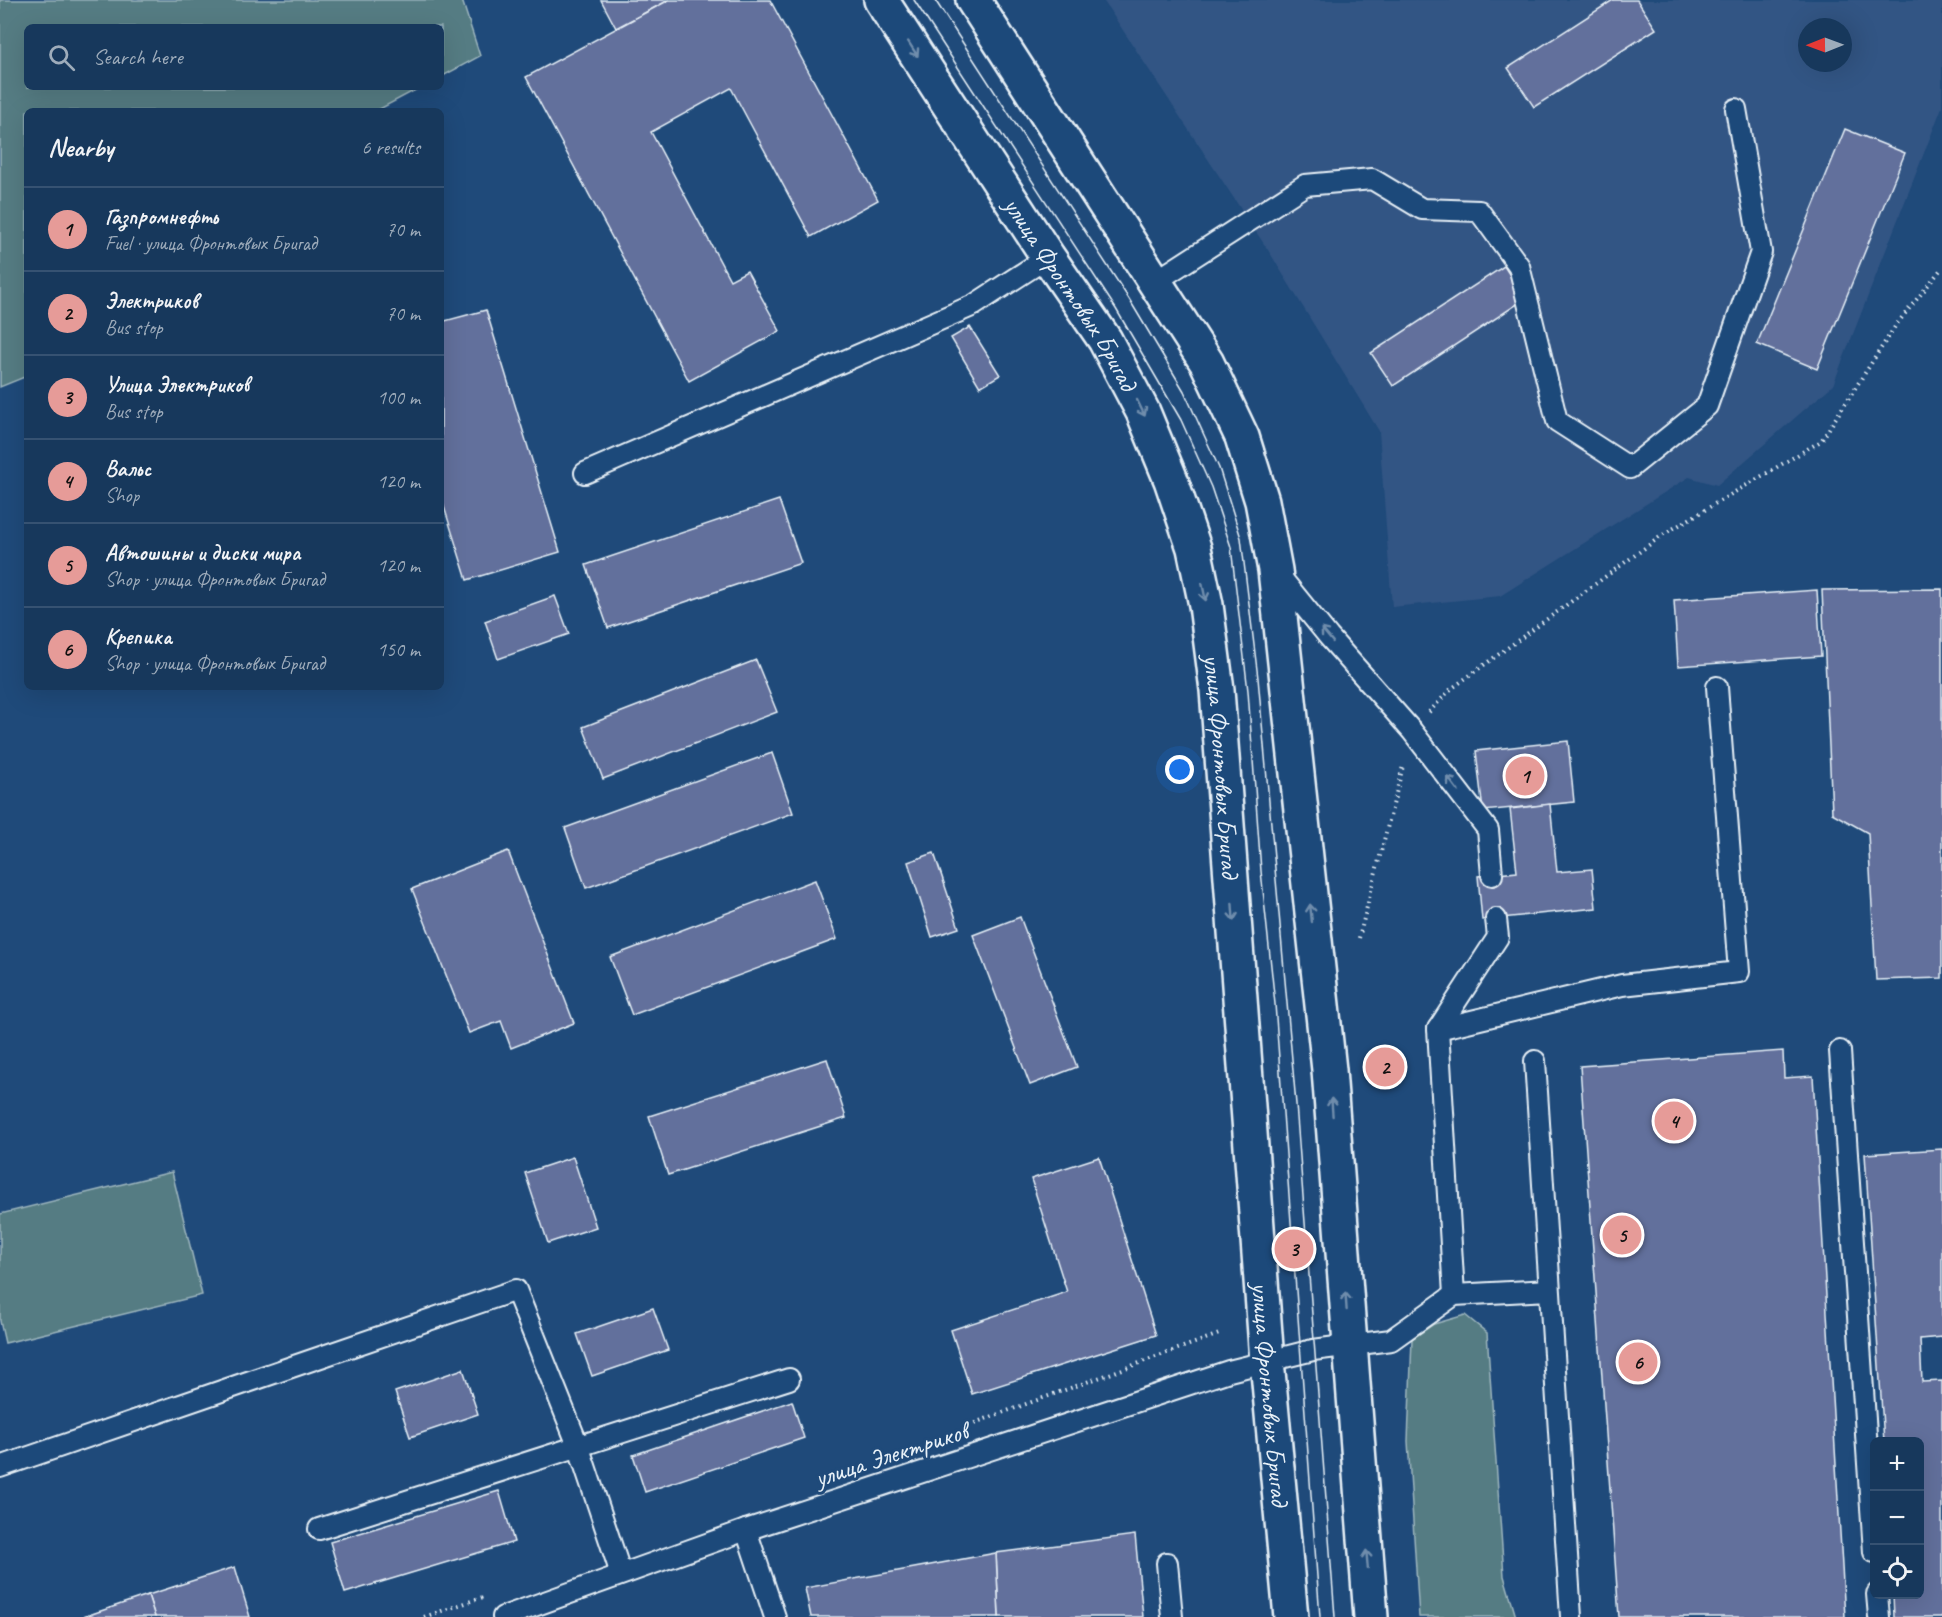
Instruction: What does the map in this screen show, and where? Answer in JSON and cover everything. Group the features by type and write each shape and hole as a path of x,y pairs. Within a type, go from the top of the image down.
{"main road":[{"name":"улица Фронтовых Бригад","path":"881,0 1048,257 1105,340 1143,412 1171,480 1194,548 1206,605 1217,690 1267,1361 1291,1617"},
{"path":"973,0 1207,363 1242,437 1263,501 1275,570 1329,1070 1371,1617"}],"lane":[{"path":"1156,281 1305,185 1372,179 1422,209 1479,211 1519,266 1557,421 1630,468 1707,406 1761,252 1736,109"},
{"path":"585,473 974,305 1048,257"},
{"path":"1275,570 1329,637 1412,731 1488,830 1492,875"},
{"path":"1438,1029 1622,985 1739,972 1717,687"},
{"path":"1496,918 1498,937 1438,1029 1454,1295 1549,1290"},
{"path":"1840,1051 1875,1545"},
{"path":"1535,1061 1571,1617"},
{"path":"0,1467 516,1290 579,1448 621,1574"},
{"name":"улица Электриков","path":"503,1617 746,1530 1267,1361 1299,1353 1391,1340 1454,1295"},
{"path":"320,1529 789,1379"},
{"path":"746,1530 775,1617"},
{"path":"1167,1563 1172,1617"},
{"path":"1877,1599 1879,1617"}],"path":[{"path":"1359,938 1412,731 1451,689 1664,534 1821,441 1896,325 1942,268"}],"shaded area":[{"path":"1103,0 1942,0 1942,107 1833,385 1717,485 1689,477 1500,596 1392,607 1379,431 1270,253"}],"green space":[{"path":"0,0 462,0 480,56 444,75 444,24 24,24 24,90 415,90 382,108 24,108 24,377 0,387"},
{"path":"172,1172 202,1295 5,1343 0,1321 0,1214"},
{"path":"1465,1315 1487,1333 1504,1576 1516,1617 1419,1617 1408,1441 1412,1339 1434,1324"}],"building":[{"path":"601,0 669,0 616,28"},
{"path":"669,0 770,0 878,200 811,237 731,88 651,132 730,280 747,271 780,331 689,381 526,77"},
{"path":"1613,0 1637,0 1656,29 1534,107 1508,68"},
{"path":"1845,129 1905,153 1817,369 1757,344"},
{"path":"1504,266 1525,299 1393,386 1371,353"},
{"path":"486,310 560,552 467,580 444,507 444,321"},
{"path":"970,327 1000,375 980,387 951,338"},
{"path":"779,500 801,563 608,628 586,565"},
{"path":"1942,589 1942,978 1876,980 1868,833 1832,813 1822,590"},
{"path":"1817,590 1821,656 1678,666 1674,600"},
{"path":"555,596 569,634 498,659 485,621"},
{"path":"756,660 777,712 603,779 583,727"},
{"path":"1568,741 1574,802 1483,811 1476,751"},
{"path":"772,753 793,813 586,888 565,828"},
{"path":"1550,804 1557,872 1592,869 1596,908 1482,920 1478,876 1517,872 1510,809"},
{"path":"508,851 574,1023 511,1048 501,1021 469,1033 412,889"},
{"path":"934,853 959,928 932,937 908,862"},
{"path":"815,880 837,939 632,1015 610,957"},
{"path":"1020,917 1077,1067 1030,1085 973,935"},
{"path":"1783,1051 1784,1078 1813,1076 1845,1617 1619,1617 1580,1066"},
{"path":"827,1059 846,1118 668,1175 649,1116"},
{"path":"1942,1149 1942,1337 1920,1339 1922,1382 1942,1381 1942,1617 1894,1617 1893,1599 1924,1599 1924,1437 1884,1437 1865,1154"},
{"path":"573,1157 596,1227 548,1243 525,1173"},
{"path":"1099,1157 1156,1335 972,1394 951,1330 1067,1292 1031,1179"},
{"path":"653,1308 668,1350 592,1376 577,1334"},
{"path":"463,1369 478,1414 410,1437 395,1392"},
{"path":"792,1401 804,1438 645,1492 633,1455"},
{"path":"499,1491 514,1542 345,1593 330,1542"},
{"path":"1135,1535 1143,1617 999,1617 996,1553"},
{"path":"996,1553 999,1617 811,1617 805,1588"},
{"path":"235,1567 250,1617 155,1617 148,1595"},
{"path":"148,1595 155,1617 83,1617"}],"tram line":[{"path":"914,0 1116,309 1181,420 1211,487 1231,547 1248,691 1261,871 1275,1004 1320,1617"},
{"path":"935,0 1129,299 1184,391 1219,468 1241,538 1258,678 1296,1104 1335,1617"}],"place":[{"name":"Газпромнефть","path":"1525,776"},
{"name":"Электриков","path":"1385,1067"},
{"name":"Вальс","path":"1674,1121"},
{"name":"Автошины и диски мира","path":"1622,1235"},
{"name":"Улица Электриков","path":"1294,1249"},
{"name":"Крепика","path":"1638,1362"}]}
